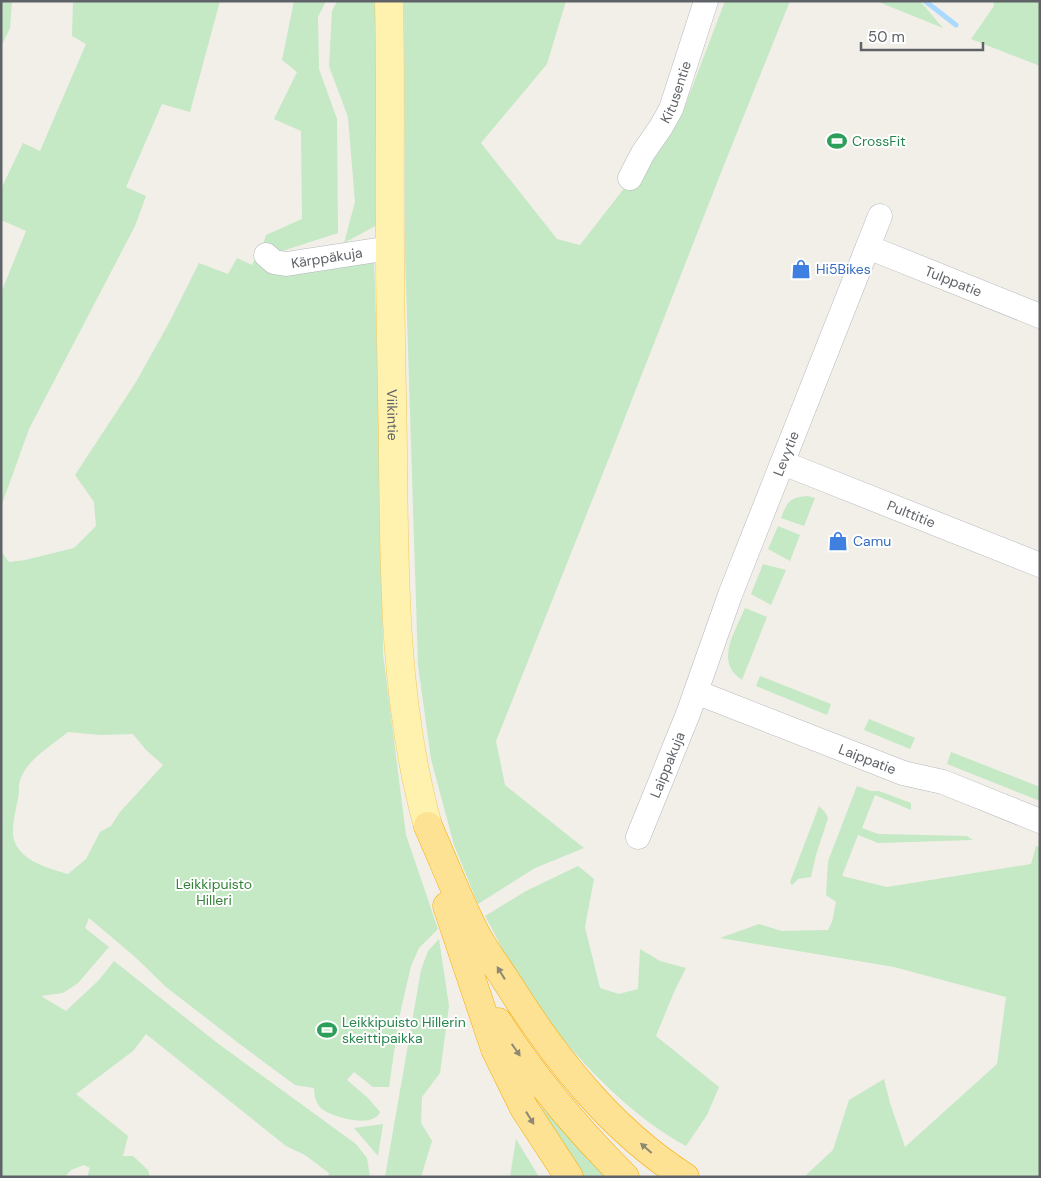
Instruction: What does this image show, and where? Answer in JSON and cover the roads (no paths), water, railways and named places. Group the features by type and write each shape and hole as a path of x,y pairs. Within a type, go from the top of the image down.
{"highway":[{"path":"428,826 443,895 495,1049 524,1108 569,1177"},
{"path":"428,826 477,935 527,1015 568,1070 614,1121 656,1157 685,1177"},
{"path":"465,961 494,1016 541,1084 585,1136 625,1177"}],"main road":[{"name":"Viikintie","path":"390,1 390,248 394,522 398,626 406,724 428,826"}],"street":[{"name":"Kitusentie","path":"630,178 643,153 662,127 671,109 706,1"},
{"name":"Levytie","path":"696,692 730,595 880,216"},
{"name":"Tulppatie","path":"868,247 1040,316"},
{"name":"Kärppäkuja","path":"266,255 274,262 286,264 390,248"},
{"name":"Pulttitie","path":"783,463 1040,565"},
{"name":"Laippatie","path":"696,692 903,773 942,782 1040,821"},
{"name":"Laippakuja","path":"638,837 696,692"}],"waterway":[{"path":"925,1 956,25"}],"place":[{"name":"CrossFit","path":"837,141"},
{"name":"Hi5Bikes","path":"801,269"},
{"name":"Camu","path":"838,541"},
{"name":"Leikkipuisto Hillerin skeittipaikka","path":"327,1030"}],"park label":[{"name":"Leikkipuisto Hilleri","path":"214,892"}]}
